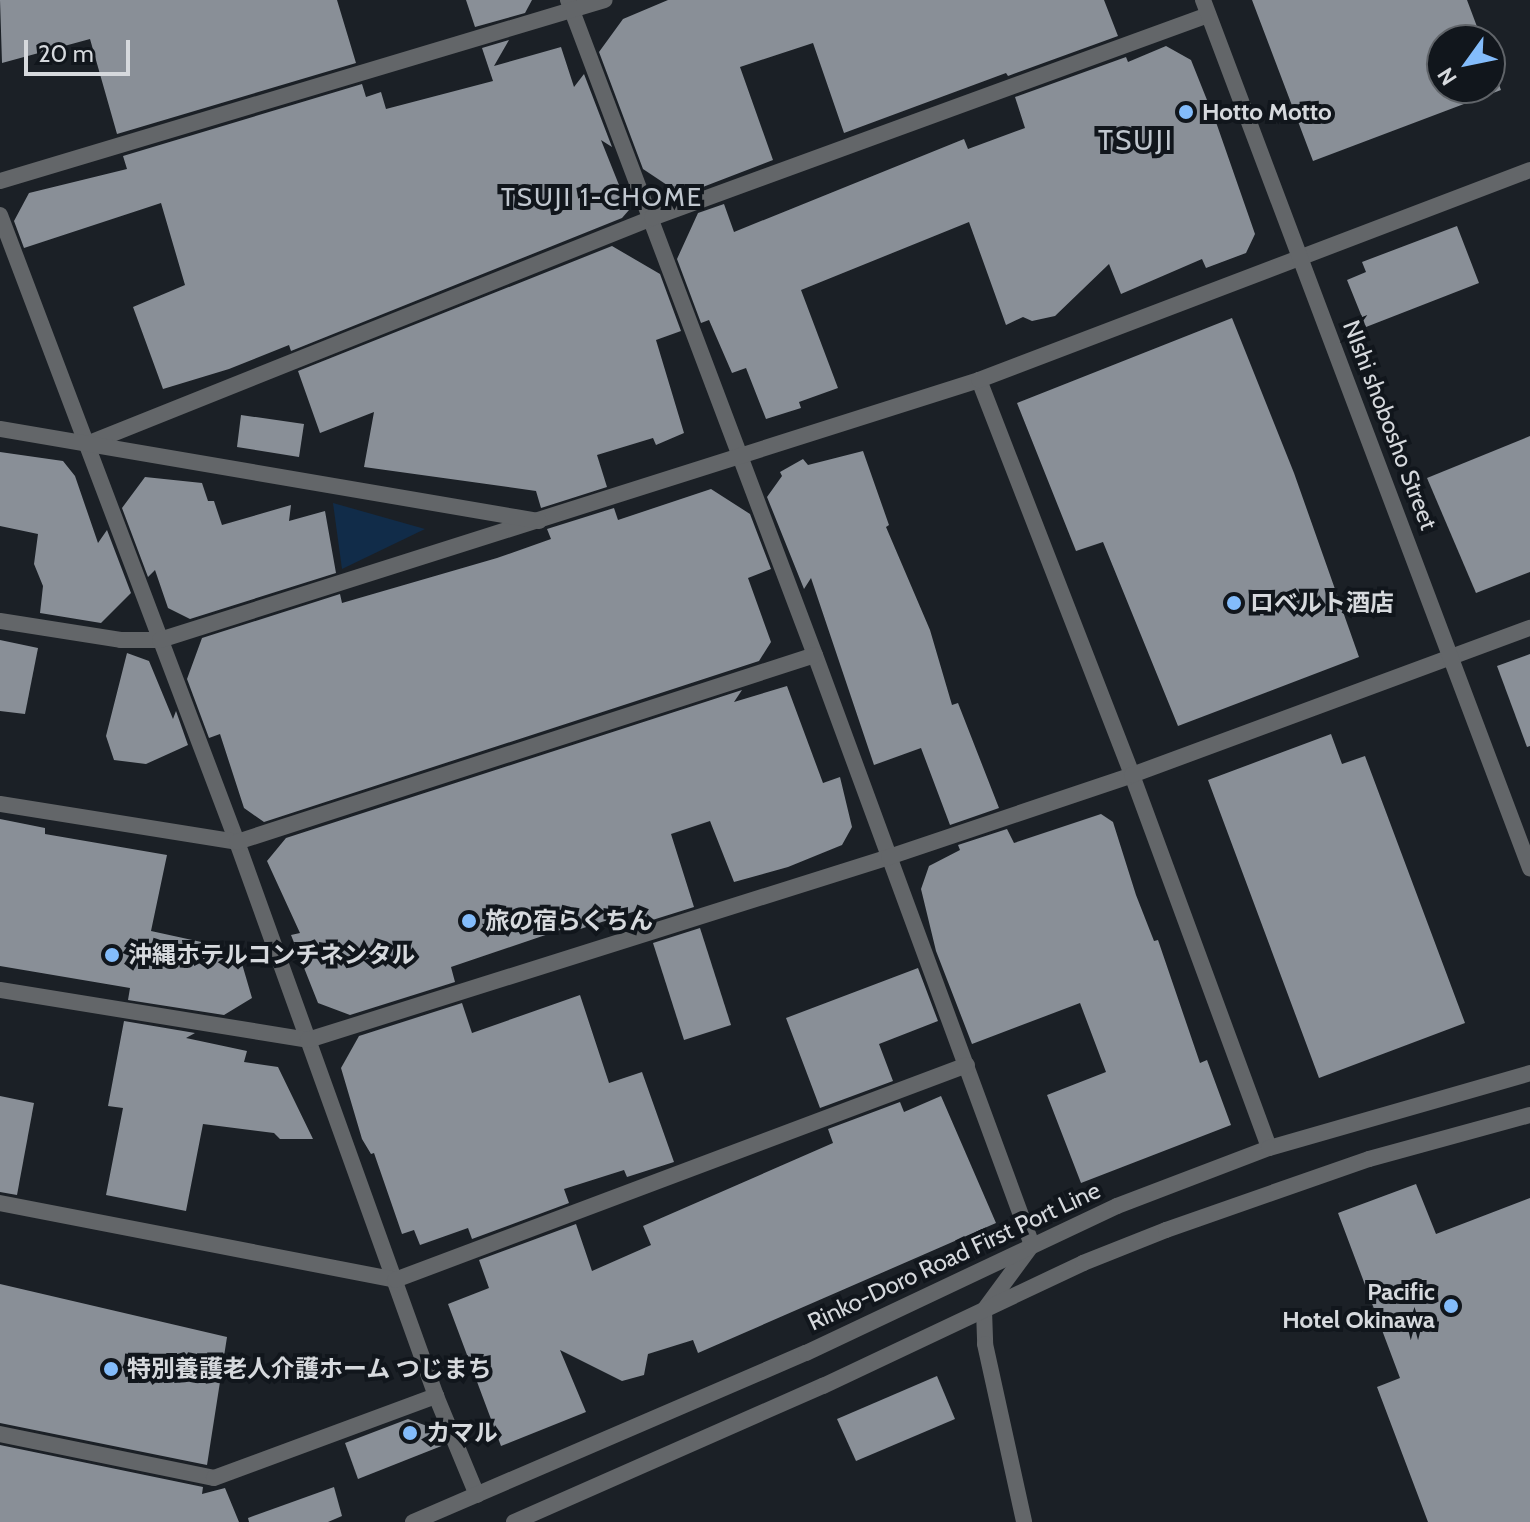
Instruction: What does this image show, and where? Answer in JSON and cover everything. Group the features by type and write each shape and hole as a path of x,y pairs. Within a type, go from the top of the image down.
{"street":[{"path":"0,181 570,6 605,0"},
{"path":"570,6 815,655 1032,1245 984,1310 985,1344 1024,1522"},
{"path":"87,444 652,218 1206,7"},
{"name":"NIshi shobosho Street","path":"1206,7 1530,868"},
{"path":"0,621 121,640 160,640 979,380 1530,170"},
{"path":"0,215 237,842 436,1396 477,1495"},
{"path":"979,380 1132,775 1269,1148"},
{"path":"0,429 539,521"},
{"path":"0,990 308,1040 889,857 1132,775 1530,628"},
{"path":"0,804 237,842 815,655"},
{"path":"0,1203 395,1280 967,1065"},
{"name":"Rinko-Doro Road First Port Line","path":"413,1522 806,1353 1117,1206 1269,1148 1530,1073"},
{"path":"514,1522 810,1392 1083,1263 1238,1202 1369,1159 1530,1115"},
{"path":"0,1434 214,1478 436,1396"}],"shaded area":[{"path":"333,503 425,529 342,569"}],"building":[{"path":"0,0 337,0 356,63 117,134 90,39 2,63"},
{"path":"466,0 532,0 525,13 475,27"},
{"path":"668,0 1104,0 1118,36 1008,76 1006,73 844,133 813,43 740,67 773,160 682,195 643,169 599,52 623,19"},
{"path":"1252,0 1467,0 1476,24 1426,24 1426,104 1464,104 1313,161"},
{"path":"509,40 494,66 561,47 574,87 584,74 612,147 601,140 629,210 622,218 291,351 289,345 229,369 163,389 133,307 185,285 161,203 24,248 14,221 29,193 127,169 123,156 362,84 366,97 381,92 386,109 493,81 482,48"},
{"path":"1166,46 1191,60 1217,125 1255,234 1246,253 1206,268 1202,259 1121,294 1109,264 1055,316 1032,321 1023,317 1006,325 969,222 801,290 838,388 799,402 801,408 766,419 746,368 732,373 709,320 701,323 677,259 698,213 724,204 734,232 964,139 968,149 1025,128 1015,97 1126,57 1128,62"},
{"path":"1457,226 1479,283 1366,327 1347,280 1366,272 1362,262"},
{"path":"612,246 660,274 681,331 656,340 684,433 656,445 653,438 597,455 607,487 541,508 536,491 364,467 374,412 320,433 298,371"},
{"path":"1232,318 1294,473 1359,657 1178,726 1103,542 1076,551 1017,403"},
{"path":"241,415 304,424 299,457 237,447"},
{"path":"1530,436 1530,572 1476,593 1427,478"},
{"path":"863,451 889,525 886,527 930,630 952,705 958,703 999,808 950,825 921,748 874,765 811,578 804,589 767,497 782,476 780,472 803,459 808,465"},
{"path":"0,452 63,461 75,476 98,543 107,530 131,593 101,623 40,613 43,586 34,564 38,534 0,526"},
{"path":"145,477 202,483 208,501 214,501 222,525 291,505 289,521 325,511 336,573 190,619 168,608 155,570 148,577 122,508"},
{"path":"711,489 750,514 771,569 748,578 771,642 759,661 264,822 244,808 220,734 209,738 187,679 202,638 340,594 342,603 497,558 551,539 547,529 614,508 618,520"},
{"path":"0,640 38,648 25,714 0,711"},
{"path":"127,653 149,661 173,719 176,711 188,745 146,764 114,760 106,736"},
{"path":"1530,654 1530,746 1527,747 1497,666"},
{"path":"787,686 823,783 840,777 852,827 842,845 788,867 734,882 710,821 671,834 694,907 646,922 642,909 574,931 572,926 451,967 455,982 350,1015 318,1003 291,935 300,933 267,861 286,838 742,690 734,702"},
{"path":"1331,734 1342,764 1365,756 1465,1023 1319,1078 1208,780"},
{"path":"1101,814 1113,822 1136,895 1154,941 1158,940 1200,1063 1207,1060 1231,1125 1081,1183 1047,1095 1106,1072 1080,1003 972,1044 936,951 921,889 929,866 960,850 958,845 1007,829 1014,843"},
{"path":"0,819 45,828 45,834 167,855 151,931 238,950 252,998 224,1015 128,1000 130,988 0,966"},
{"path":"700,928 731,1025 684,1040 653,943"},
{"path":"918,968 938,1021 879,1044 893,1081 820,1108 786,1018"},
{"path":"580,995 609,1083 642,1072 674,1162 627,1177 624,1170 564,1189 569,1203 472,1239 468,1228 420,1245 414,1230 402,1234 374,1153 371,1154 362,1139 341,1068 359,1036 462,1003 472,1033"},
{"path":"124,1021 195,1033 186,1038 247,1051 244,1062 278,1067 313,1139 280,1139 274,1133 203,1124 186,1211 106,1195 123,1108 108,1106"},
{"path":"0,1096 34,1103 17,1195 0,1192"},
{"path":"941,1096 996,1223 698,1353 693,1340 648,1354 644,1375 622,1381 560,1350 586,1412 501,1446 448,1304 489,1288 479,1260 576,1224 592,1271 651,1245 643,1226 833,1143 828,1129 900,1102 904,1112"},
{"name":"Pacific Hotel Okinawa","path":"1416,1184 1436,1234 1530,1198 1530,1522 1428,1522 1377,1387 1400,1378 1338,1213"},
{"name":"特別養護老人介護ホーム つじまち","path":"0,1284 227,1337 207,1465 0,1423"},
{"path":"937,1376 955,1419 856,1461 837,1419"},
{"path":"408,1419 438,1430 444,1445 358,1479 345,1443"},
{"path":"0,1445 203,1487 202,1494 225,1488 239,1522 0,1522"},
{"path":"334,1487 342,1516 328,1522 249,1522 248,1518"}],"place":[{"name":"Hotto Motto","path":"1186,112"},
{"name":"ロベルト酒店","path":"1234,603"},
{"name":"旅の宿らくちん","path":"469,921"},
{"name":"沖縄ホテルコンチネンタル","path":"112,955"},
{"name":"Pacific Hotel Okinawa","path":"1451,1306"},
{"name":"特別養護老人介護ホーム つじまち","path":"111,1369"},
{"name":"カマル","path":"410,1433"}],"district":[{"name":"TSUJI","path":"1136,140"},
{"name":"TSUJI 1-CHOME","path":"602,198"}]}
